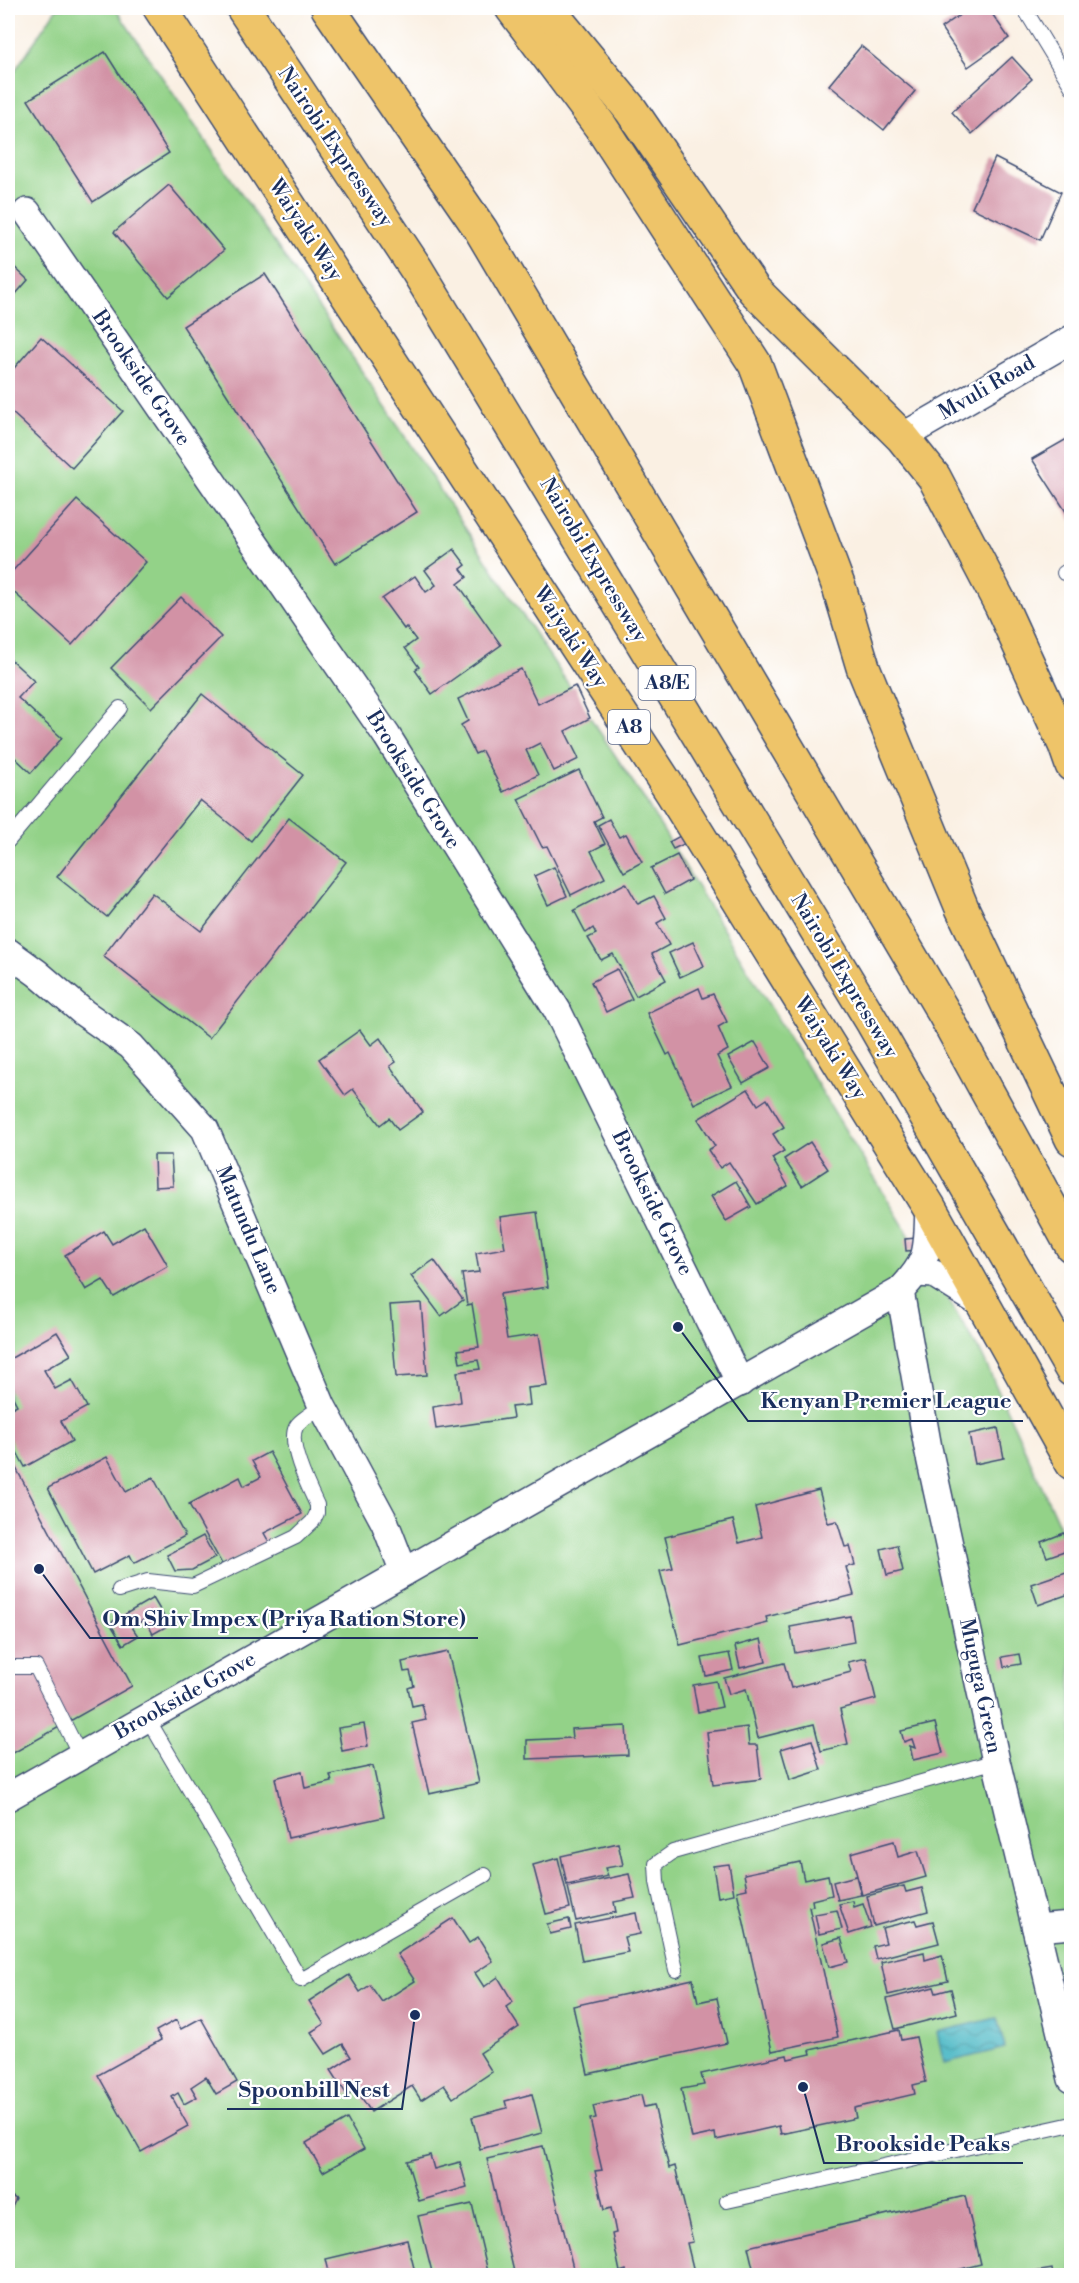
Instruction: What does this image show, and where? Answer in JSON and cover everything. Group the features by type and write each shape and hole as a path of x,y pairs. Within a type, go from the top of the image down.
{"highway":[{"name":"Waiyaki Way","path":"160,8 673,794 929,1207 1071,1463"},
{"name":"Nairobi Expressway","path":"243,8 435,300 873,1023 1071,1370"},
{"path":"328,8 487,240 944,1013 1071,1246"},
{"path":"512,8 601,127 755,364 840,590 863,667 962,908 1071,1139"},
{"path":"547,8 631,110 754,290 902,437 934,477 1001,606 1069,750"}],"street":[{"name":"Brookside Grove","path":"27,212 387,736 557,1010 740,1383"},
{"name":"Mvuli Road","path":"902,437 1071,339"},
{"name":"Matundu Lane","path":"8,952 84,1013 132,1046 205,1129 322,1406 385,1523 404,1572"},
{"path":"909,1282 927,1252 929,1207"},
{"path":"909,1282 934,1274 985,1306"},
{"name":"Brookside Grove","path":"8,1797 740,1383 909,1282"},
{"name":"Muguga Green","path":"909,1282 928,1448 996,1761 1071,2079"},
{"path":"1036,1928 1071,1925"}],"lane":[{"path":"1024,8 1071,87"},
{"path":"8,841 120,708"},
{"path":"119,1590 148,1581 193,1586 296,1537 313,1521 317,1514 317,1505 294,1445 296,1425 322,1406"},
{"path":"8,1667 36,1667 80,1755"},
{"path":"148,1719 301,1980 485,1875"},
{"path":"676,1970 657,1882 657,1864 673,1852 996,1761"},
{"path":"727,2201 1071,2124"}],"green space":[{"path":"57,8 115,8 355,361 644,799 982,1355 1071,1551 1072,2275 8,2276 8,81"}],"water":[{"path":"997,2018 1005,2048 944,2063 937,2032"}],"building":[{"path":"970,8 988,8 1009,38 968,67 941,28"},
{"path":"861,46 915,91 884,130 829,85"},
{"path":"105,52 169,153 93,202 28,100"},
{"path":"1012,57 1032,79 972,134 952,112"},
{"path":"995,158 1061,192 1040,240 972,208"},
{"path":"169,185 224,250 168,297 114,232"},
{"path":"8,261 28,280 8,303"},
{"path":"265,274 417,512 335,564 183,326"},
{"path":"41,337 123,411 72,468 8,409 8,375"},
{"path":"1072,436 1072,521 1032,459"},
{"path":"77,500 146,562 72,645 8,587 8,576"},
{"path":"454,549 466,565 461,569 467,577 458,584 501,645 432,694 415,670 419,667 405,648 416,640 406,627 404,629 382,599 415,576 426,592 436,585 425,570"},
{"path":"181,597 221,637 151,708 111,668"},
{"path":"8,657 34,681 18,698 62,738 31,773 8,751"},
{"path":"521,669 538,704 575,686 590,718 565,731 579,759 554,771 540,743 526,750 538,775 503,792 482,751 475,754 461,725 468,721 458,699"},
{"path":"202,694 303,775 251,841 200,800 107,917 57,877"},
{"path":"579,770 602,817 594,821 605,844 591,851 605,878 571,895 547,846 542,847 518,799"},
{"path":"289,818 346,862 209,1038 103,956 152,893 201,931"},
{"path":"609,819 619,837 626,834 642,862 624,872 598,825"},
{"path":"680,836 684,844 673,849 669,842"},
{"path":"677,855 690,880 665,894 651,868"},
{"path":"554,867 567,896 548,905 534,876"},
{"path":"626,883 638,904 654,896 666,918 657,923 669,945 652,954 666,980 636,996 613,954 601,960 588,938 596,934 593,928 586,933 574,910"},
{"path":"693,942 704,966 680,977 669,953"},
{"path":"617,969 632,999 606,1012 591,982"},
{"path":"699,988 703,998 713,994 727,1022 718,1027 728,1050 717,1056 732,1086 694,1104 670,1053 667,1055 647,1013"},
{"path":"360,1030 371,1045 380,1038 396,1062 390,1066 423,1112 398,1130 389,1118 380,1125 353,1089 345,1095 319,1059"},
{"path":"755,1042 770,1068 743,1083 728,1057"},
{"path":"748,1089 758,1105 767,1099 784,1127 773,1134 784,1151 772,1158 788,1186 757,1204 729,1162 720,1168 708,1150 715,1146 698,1119"},
{"path":"810,1142 828,1169 802,1186 784,1159"},
{"path":"154,1155 171,1155 173,1186 155,1187"},
{"path":"736,1181 751,1207 726,1221 711,1196"},
{"path":"537,1212 548,1287 500,1294 507,1339 539,1334 547,1386 528,1388 530,1405 511,1407 513,1418 436,1429 433,1407 461,1402 457,1372 480,1369 478,1360 460,1363 458,1350 479,1347 472,1304 467,1305 462,1274 479,1272 476,1253 505,1248 500,1217"},
{"path":"144,1225 168,1266 114,1297 103,1280 86,1290 65,1255 104,1231 112,1244"},
{"path":"917,1238 919,1250 906,1251 905,1239"},
{"path":"434,1260 463,1300 441,1316 411,1276"},
{"path":"421,1303 427,1375 396,1377 390,1305"},
{"path":"57,1332 71,1355 44,1370 55,1389 72,1380 87,1407 61,1421 72,1441 25,1467 8,1436 8,1410 17,1405 8,1388 8,1360"},
{"path":"998,1428 1004,1458 975,1464 969,1434"},
{"path":"269,1452 302,1514 264,1533 269,1542 223,1566 189,1504 240,1477 244,1486 261,1477 252,1461"},
{"path":"8,1453 132,1686 8,1756"},
{"path":"107,1457 126,1492 153,1477 185,1536 134,1563 130,1555 93,1574 48,1488"},
{"path":"819,1490 828,1523 837,1521 845,1547 850,1546 855,1565 846,1567 854,1595 766,1617 768,1623 680,1645 660,1571 673,1568 665,1537 733,1520 739,1543 762,1537 755,1507"},
{"path":"1064,1533 1070,1549 1047,1557 1041,1542"},
{"path":"203,1536 215,1558 192,1570 175,1571 167,1555"},
{"path":"897,1545 903,1571 887,1575 881,1549"},
{"path":"1072,1570 1072,1593 1038,1605 1031,1584"},
{"path":"153,1598 169,1625 153,1634 145,1619 132,1627 138,1636 123,1645 110,1623"},
{"path":"850,1616 854,1642 795,1653 790,1627"},
{"path":"761,1639 766,1662 740,1668 735,1646"},
{"path":"448,1652 479,1783 429,1794 412,1723 426,1720 422,1704 412,1706 408,1688 414,1686 410,1671 404,1672 402,1662"},
{"path":"729,1653 733,1670 706,1676 702,1658"},
{"path":"1019,1654 1021,1664 1004,1667 1002,1657"},
{"path":"866,1658 876,1699 840,1709 848,1744 821,1751 814,1724 758,1738 746,1689 729,1694 724,1678 784,1663 791,1688 851,1672 848,1662"},
{"path":"716,1681 722,1707 698,1712 693,1685"},
{"path":"935,1723 943,1753 913,1760 910,1746 915,1748 912,1739 904,1742 901,1731"},
{"path":"364,1724 368,1746 342,1751 338,1728"},
{"path":"626,1726 628,1755 527,1759 527,1740 572,1738 571,1729"},
{"path":"747,1727 749,1745 757,1745 761,1779 713,1785 707,1732"},
{"path":"812,1740 821,1770 790,1780 781,1749"},
{"path":"373,1766 384,1817 288,1838 275,1778 302,1771 305,1788 332,1782 330,1775"},
{"path":"894,1841 898,1857 918,1851 926,1877 862,1895 851,1853"},
{"path":"618,1843 623,1865 605,1868 608,1876 567,1885 561,1856"},
{"path":"558,1858 570,1908 546,1914 533,1865"},
{"path":"800,1862 804,1880 828,1875 832,1895 812,1900 813,1906 809,1907 838,2037 772,2051 737,1891 747,1889 744,1874"},
{"path":"729,1864 734,1894 718,1897 713,1866"},
{"path":"629,1874 635,1898 614,1902 616,1912 576,1921 568,1887"},
{"path":"856,1876 861,1895 838,1900 833,1882"},
{"path":"904,1886 906,1892 922,1888 928,1911 874,1926 867,1896"},
{"path":"853,1901 854,1907 863,1904 871,1927 849,1934 839,1904"},
{"path":"837,1910 842,1929 819,1934 815,1914"},
{"path":"636,1913 640,1934 624,1937 628,1952 582,1961 575,1925"},
{"path":"453,1918 469,1943 478,1937 493,1961 475,1973 484,1987 498,1977 513,2002 506,2007 519,2027 480,2053 492,2072 453,2098 444,2085 421,2100 412,2086 371,2112 356,2089 347,2095 331,2070 351,2057 343,2044 326,2054 311,2032 324,2024 309,2001 349,1975 360,1992 370,1985 382,2002 415,1981 397,1954"},
{"path":"569,1919 571,1929 550,1934 547,1924"},
{"path":"915,1920 917,1925 933,1921 939,1943 876,1959 873,1946 886,1943 882,1928"},
{"path":"841,1938 848,1962 829,1967 823,1943"},
{"path":"924,1952 925,1960 942,1955 948,1981 888,1995 881,1962"},
{"path":"693,1979 698,2002 717,1998 727,2043 588,2074 573,2006"},
{"path":"934,1987 936,1993 951,1989 957,2013 895,2029 887,1999"},
{"path":"201,2018 237,2082 216,2094 206,2077 191,2087 197,2097 184,2104 178,2093 172,2097 188,2126 141,2152 98,2075 161,2040 156,2031 176,2020 181,2029"},
{"path":"899,2030 901,2040 916,2037 926,2082 913,2085 915,2094 854,2108 856,2118 781,2134 779,2126 716,2140 715,2133 692,2138 681,2089 704,2085 701,2074 787,2055 788,2059 811,2054 810,2050"},
{"path":"532,2094 542,2133 480,2149 472,2117 507,2108 505,2101"},
{"path":"641,2095 644,2107 654,2105 669,2168 675,2166 693,2242 687,2243 695,2276 627,2276 626,2270 620,2272 612,2234 616,2233 611,2208 604,2210 595,2171 602,2170 590,2119 596,2118 593,2106"},
{"path":"347,2119 364,2149 323,2172 306,2143"},
{"path":"543,2146 575,2276 515,2276 487,2159"},
{"path":"430,2155 434,2169 460,2162 467,2187 419,2201 407,2161"},
{"path":"8,2194 16,2199 8,2215"},
{"path":"965,2196 981,2264 933,2276 755,2276 748,2247"},
{"path":"472,2204 489,2276 433,2276 418,2216"},
{"path":"407,2240 416,2276 330,2276 326,2259"},
{"path":"1052,2269 1053,2276 1023,2276 1023,2274"}],"place":[{"name":"Kenyan Premier League","path":"678,1327"},
{"name":"Om Shiv Impex (Priya Ration Store)","path":"39,1569"},
{"name":"Spoonbill Nest","path":"415,2015"},
{"name":"Brookside Peaks","path":"803,2087"}]}
